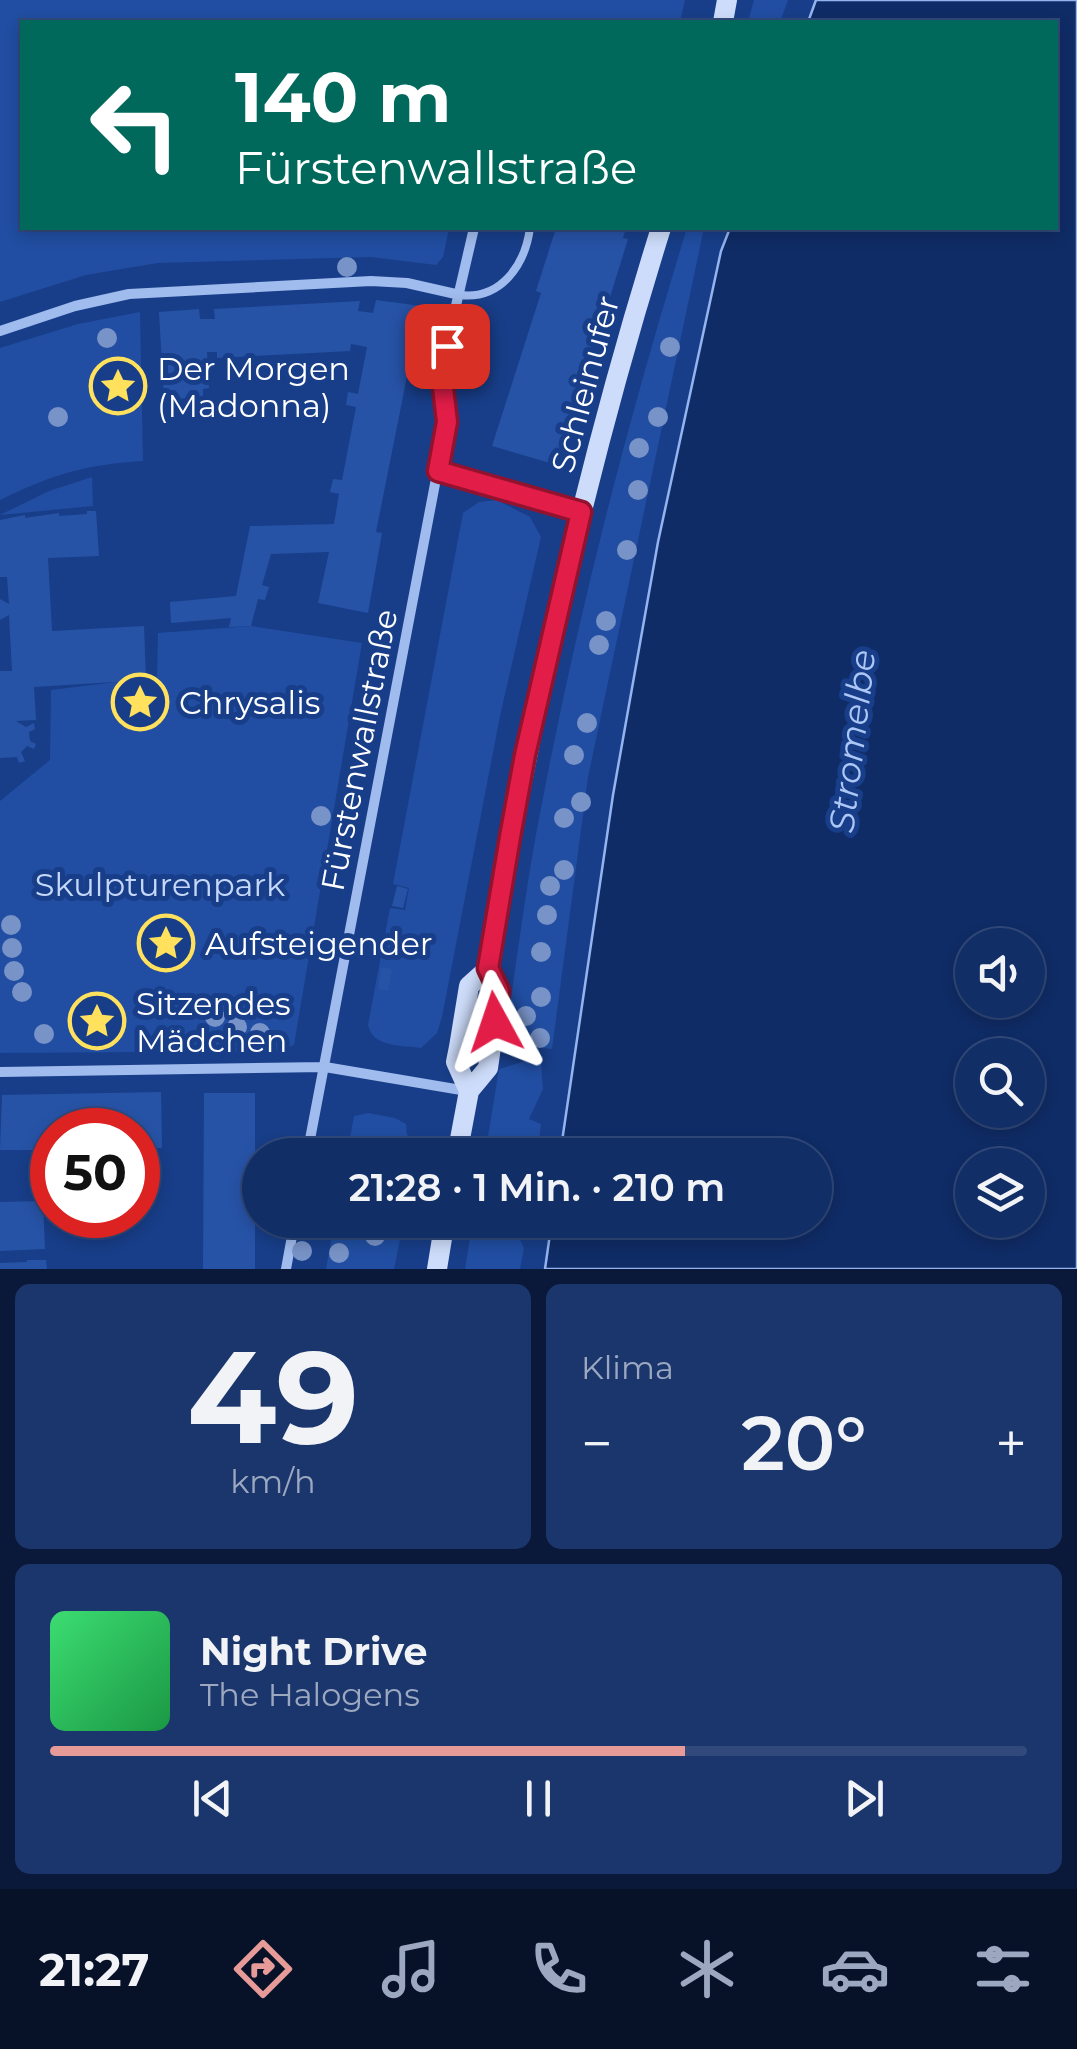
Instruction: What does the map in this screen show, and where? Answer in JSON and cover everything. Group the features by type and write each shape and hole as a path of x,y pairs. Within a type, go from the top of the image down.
{"main road":[{"name":"Schleinufer","path":"468,1091 456,1062 470,986 488,968 525,755 581,512 660,230"},
{"name":"Schleinufer","path":"460,1138 468,1091 488,1068 499,991 488,968"},
{"path":"436,1269 442,1238"}],"street":[{"name":"Fürstenwallstraße","path":"310,1138 447,422 441,370 474,230"},
{"path":"0,331 75,306 141,292 371,280 460,295"},
{"path":"438,471 581,512"},
{"path":"0,1072 325,1067 468,1091"},
{"path":"286,1269 292,1238"}],"lane":[{"path":"460,295 486,294 508,279 522,256 529,230"}],"green space":[{"path":"0,0 685,0 680,20 20,20 20,230 449,230 443,257 436,265 371,257 158,263 86,275 0,302"},
{"path":"754,0 788,0 781,20 749,20"},
{"path":"686,230 704,230 588,777 552,1049 504,1043 556,730 645,370"},
{"path":"140,312 143,461 69,472 0,500 0,348 78,324"},
{"path":"92,477 93,506 0,515 49,491"},
{"path":"497,500 530,517 541,537 500,716 442,1017 437,1033 421,1048 389,1044 376,1038 368,1025 390,908 405,910 409,888 393,884 463,513 479,502"},
{"name":"Skulpturenpark","path":"251,626 362,643 294,1045 278,1051 0,1053 0,801 50,760 51,690 157,677 158,633"},
{"path":"529,1060 541,1062 543,1089 529,1119 541,1124 539,1138 488,1138 499,1069"},
{"path":"368,1113 395,1118 406,1124 407,1135 414,1138 350,1138 354,1116"},
{"path":"332,1238 400,1238 394,1269 326,1269"},
{"path":"470,1238 519,1238 524,1248 520,1269 465,1269"}],"water":[{"name":"Stromelbe","path":"816,0 1077,0 1077,1269 545,1269 549,1238 832,1238 832,1138 563,1138 613,795 658,542 721,251 729,230 1058,230 1058,20 809,20"}],"building":[{"path":"555,230 625,230 623,238 628,239 606,310 602,309 557,465 492,446 541,293 536,291"},
{"path":"376,300 421,306 376,532 382,533 368,613 318,603 329,552 271,554 262,585 269,587 265,600 258,599 251,626 229,627 231,618 171,623 170,602 236,596 250,526 334,524 339,494 330,492 333,479 342,480 356,407 346,405 348,392 358,394 367,347 351,344 350,351 217,358 217,352 207,352 209,388 203,389 203,397 164,400 159,312 199,309 200,319 215,319 214,309 360,301 358,311 373,313"},
{"path":"96,511 99,556 48,558 52,631 144,626 146,680 34,687 36,720 16,721 26,727 34,723 35,729 29,732 30,741 36,744 34,749 27,746 21,752 25,761 19,763 17,757 0,758 0,671 12,671 9,615 0,620 0,599 9,604 7,577 0,577 0,520"},
{"path":"397,886 408,889 403,908 392,906"},
{"path":"381,967 392,969 388,991 378,989"},
{"path":"161,1092 162,1148 160,1108 30,1108 30,1150 0,1150 2,1095"},
{"path":"204,1093 255,1093 255,1138 242,1138 242,1238 255,1238 255,1269 203,1269"},
{"path":"30,1201 30,1238 45,1238 45,1249 0,1251 0,1202"},
{"path":"46,1260 47,1269 0,1269 0,1263"}],"place":[{"name":"Der Morgen (Madonna)","path":"118,386"},
{"name":"Chrysalis","path":"140,702"},
{"name":"Aufsteigender","path":"166,943"},
{"name":"Sitzendes Mädchen","path":"97,1021"}],"route":[{"path":"447,346 441,386 447,422 438,471 581,512 510,837 488,968 499,991 495,1022"}]}
